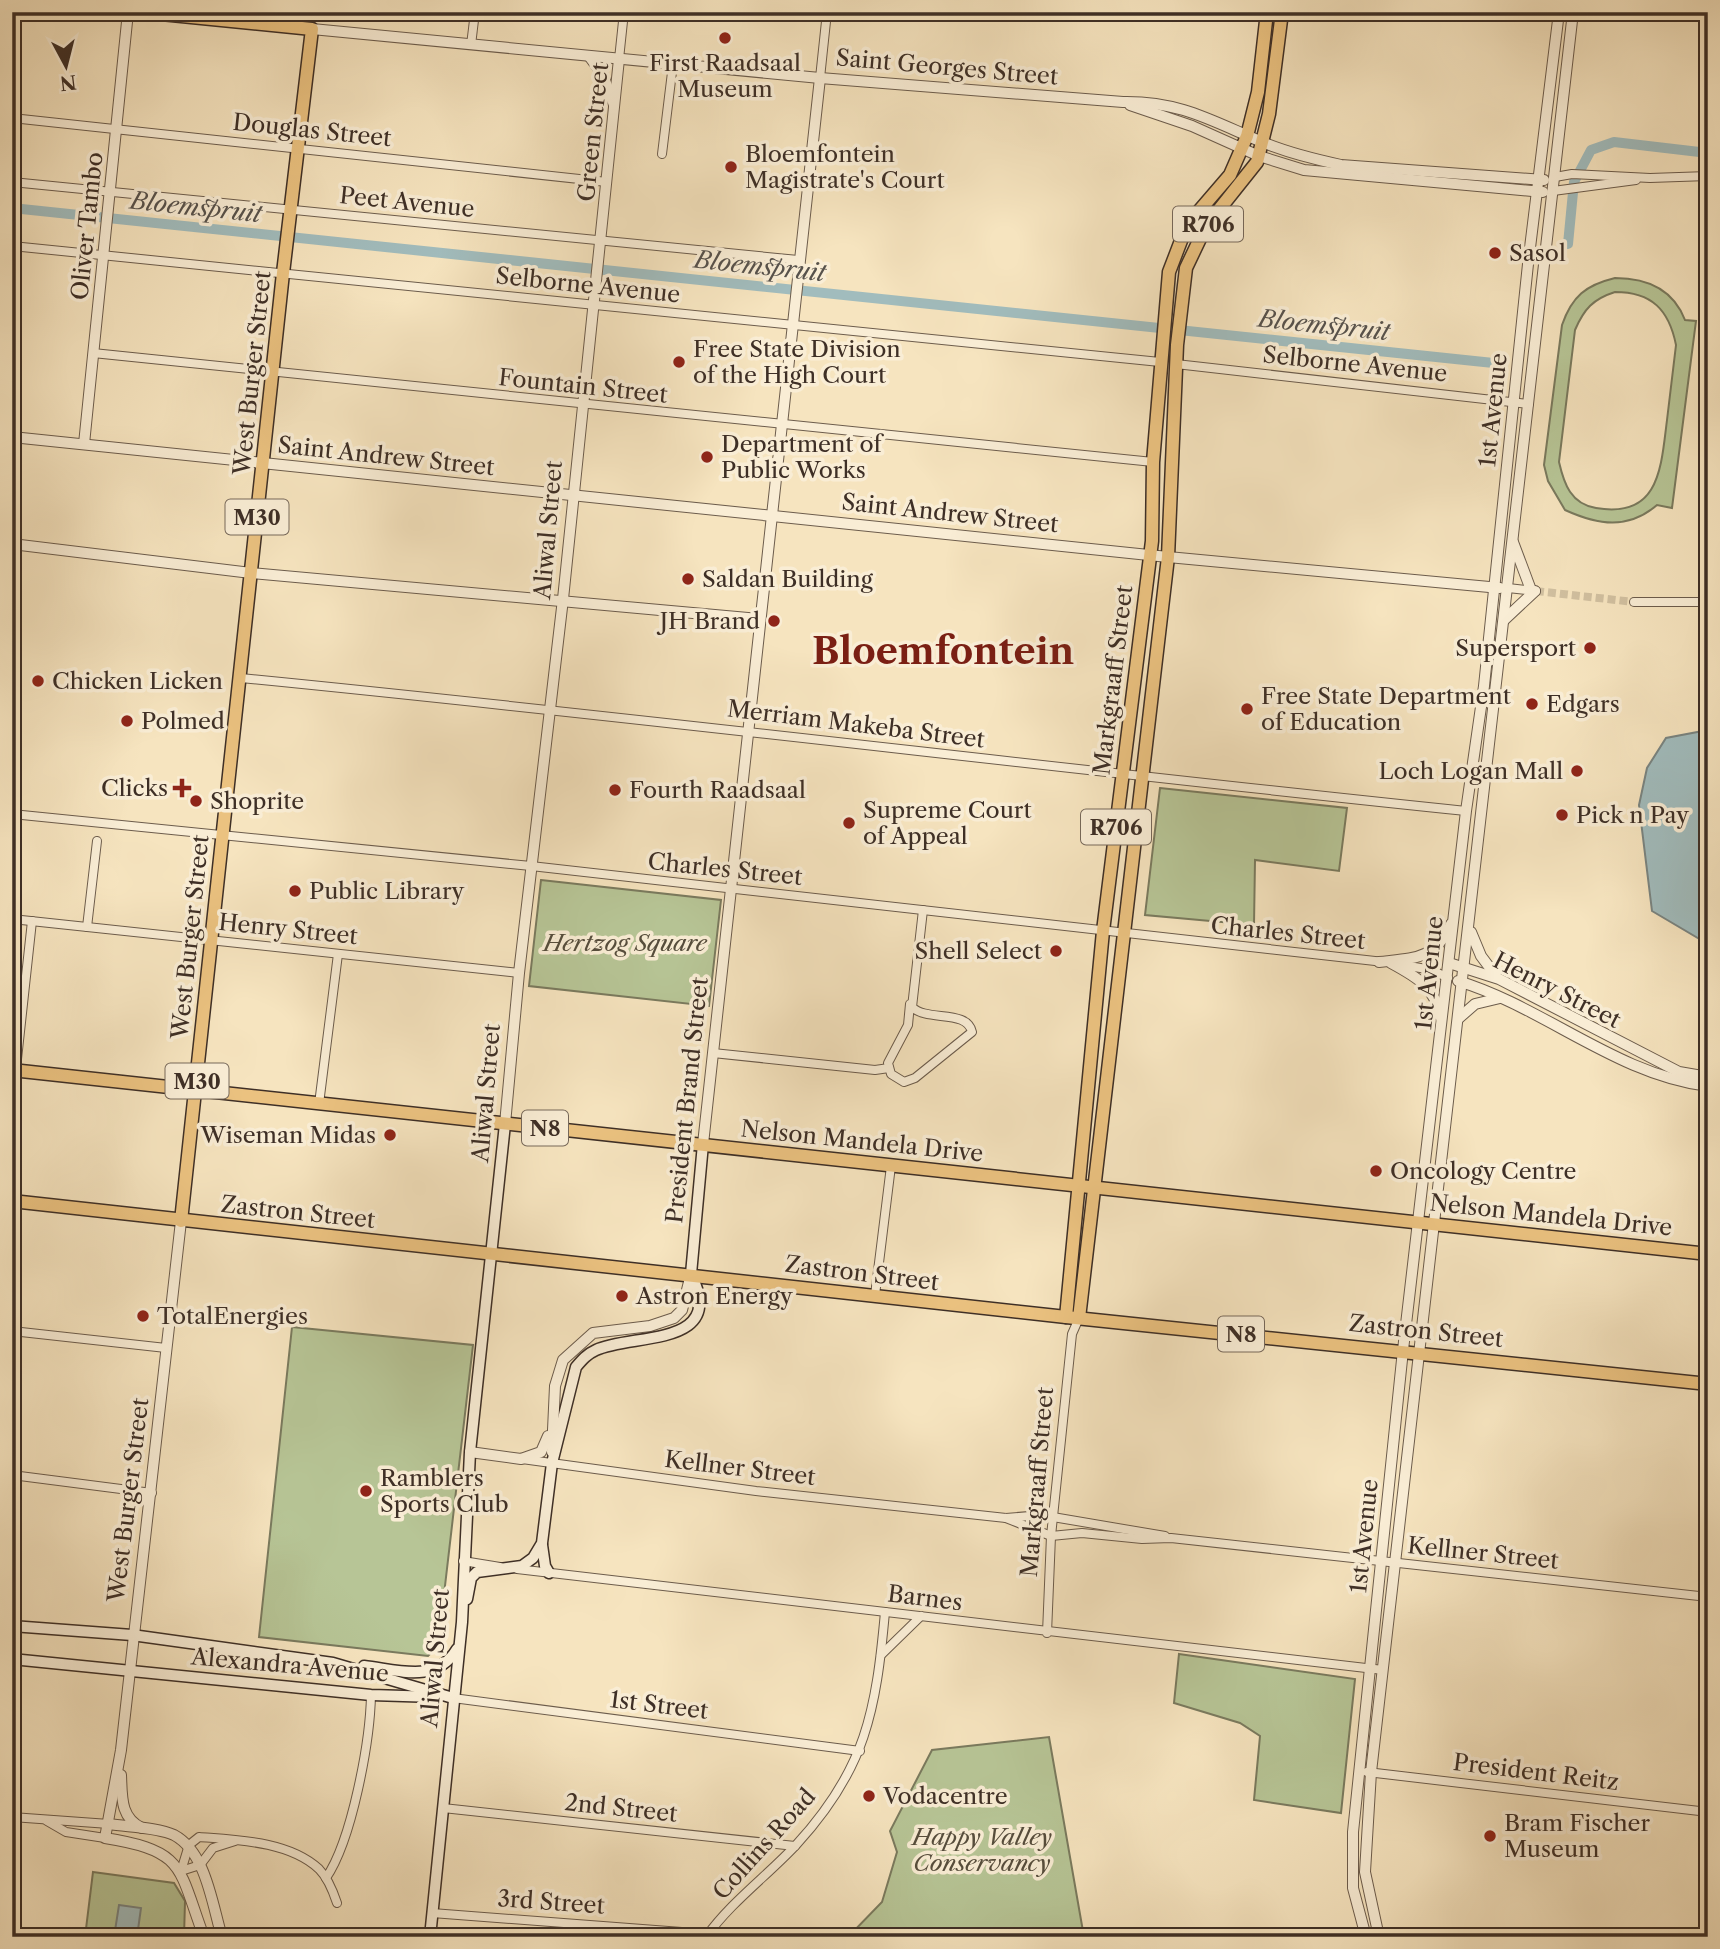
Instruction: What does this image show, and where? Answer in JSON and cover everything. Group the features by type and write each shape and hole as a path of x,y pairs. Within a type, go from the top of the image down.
{"main road":[{"name":"Saint Georges Street","path":"141,12 312,29"},
{"name":"R706","path":"1248,136 1258,92 1267,12"},
{"name":"R706","path":"1264,143 1282,12"},
{"name":"M30","path":"290,215 312,29"},
{"name":"Markgraaff Street","path":"1066,1317 1103,931 1150,554 1153,462 1165,302 1173,257 1187,225 1230,175 1248,136"},
{"name":"Markgraaff Street","path":"1079,1318 1168,557 1177,345 1186,268 1195,244 1249,174 1264,143"},
{"name":"West Burger Street","path":"181,1221 290,215"},
{"path":"1153,462 1171,457"},
{"name":"Nelson Mandela Drive","path":"14,1070 1708,1254"},
{"name":"Aliwal Street","path":"430,1937 462,1622 470,1452 505,1124"},
{"name":"President Brand Street","path":"552,1463 576,1367 585,1357 597,1350 663,1338 686,1328 696,1314 700,1292 691,1274 703,1144"},
{"name":"Zastron Street","path":"12,1201 1066,1317 1403,1350 1708,1384"},
{"path":"549,1573 545,1566 542,1543 552,1463"},
{"path":"462,1622 471,1578 487,1568 511,1568 533,1558 542,1543"},
{"name":"Alexandra Avenue","path":"12,1626 132,1635 333,1663 453,1698"},
{"path":"333,1663 428,1672 448,1664 459,1645"},
{"name":"Alexandra Avenue","path":"12,1659 371,1695 453,1698"}],"street":[{"name":"Oliver Tambo","path":"84,444 128,12"},
{"path":"471,45 475,12"},
{"name":"Green Street","path":"598,255 624,12"},
{"name":"President Brand Street","path":"703,1144 791,320 827,12"},
{"name":"1st Avenue","path":"1379,1937 1367,1886 1365,1843 1371,1772 1418,1352 1425,1222 1454,917 1495,587 1513,401 1559,12"},
{"name":"1st Avenue","path":"1366,1937 1353,1888 1352,1849 1380,1561 1403,1350 1459,1018 1573,12"},
{"name":"Saint Georges Street","path":"312,29 820,78 1123,102 1154,102 1182,108 1264,143 1308,158 1340,165 1553,191"},
{"path":"589,56 603,75 615,108"},
{"path":"662,153 673,64"},
{"name":"Saint Georges Street","path":"1123,102 1192,126 1242,150 1304,170 1335,175 1537,187 1555,177"},
{"name":"Douglas Street","path":"12,118 607,182"},
{"path":"1555,177 1572,174 1650,178 1708,176"},
{"path":"1553,191 1650,178"},
{"name":"Peet Avenue","path":"12,182 109,196 290,215 798,260"},
{"name":"Selborne Avenue","path":"12,246 284,267 1160,362"},
{"name":"Aliwal Street","path":"505,1124 519,973 563,599 598,255"},
{"name":"Fountain Street","path":"93,353 581,406 1153,462"},
{"name":"Selborne Avenue","path":"1176,364 1529,404"},
{"name":"Saint Andrew Street","path":"12,436 770,513 1168,557 1508,588"},
{"path":"1513,542 1534,591"},
{"path":"12,544 251,573 563,599 759,619"},
{"path":"1508,588 1534,591"},
{"path":"1504,620 1534,591"},
{"path":"1634,602 1708,601"},
{"name":"Merriam Makeba Street","path":"241,678 747,729 1466,811"},
{"name":"Charles Street","path":"12,814 531,866 1391,963 1432,970"},
{"path":"87,927 97,841"},
{"path":"910,1004 915,1011 925,1015 962,1019 970,1024 972,1032 909,1081 897,1080 889,1068 891,1053 908,1025 910,1004 923,910"},
{"path":"1379,962 1432,952 1446,936 1454,917"},
{"name":"Henry Street","path":"12,919 519,973"},
{"path":"12,1105 32,922"},
{"path":"1470,923 1475,946 1499,979"},
{"path":"319,1104 338,954"},
{"path":"1391,963 1427,985 1437,1000 1443,1025"},
{"name":"Henry Street","path":"1432,970 1450,964 1465,966 1499,979 1648,1059 1679,1072 1708,1077"},
{"name":"Henry Street","path":"1432,970 1504,998 1637,1066 1675,1080 1708,1086"},
{"path":"1459,1018 1475,1004 1504,998"},
{"path":"713,1053 875,1070 889,1068"},
{"path":"875,1295 891,1166"},
{"name":"West Burger Street","path":"105,1838 121,1750 181,1221"},
{"path":"552,1463 552,1423 559,1373 570,1351 593,1333 650,1325 674,1318 682,1310 691,1274"},
{"name":"Markgraaff Street","path":"1066,1317 1072,1334"},
{"name":"Markgraaff Street","path":"1047,1633 1051,1536 1072,1334 1079,1318"},
{"path":"12,1331 166,1348"},
{"path":"521,1459 541,1452 552,1423"},
{"name":"Kellner Street","path":"470,1452 756,1491 1006,1518 1053,1517 1171,1538 1708,1597"},
{"path":"12,1475 152,1493"},
{"name":"Kellner Street","path":"1006,1518 1051,1536 1082,1533 1142,1539 1171,1538"},
{"name":"Barnes","path":"463,1561 1047,1633 1383,1670"},
{"name":"Collins Road","path":"707,1935 748,1889 794,1846 821,1816 860,1751 872,1715 885,1612"},
{"path":"881,1655 921,1616"},
{"path":"326,1878 340,1852 365,1755 371,1695"},
{"name":"1st Street","path":"453,1698 860,1751"},
{"path":"121,1750 124,1811 135,1825 150,1831"},
{"name":"President Reitz","path":"1359,1771 1708,1812"},
{"name":"2nd Street","path":"443,1808 794,1846"},
{"path":"12,1817 109,1824 172,1834 189,1846 200,1865 222,1937"},
{"path":"47,1821 66,1832 155,1849 173,1860 181,1871 204,1937"},
{"path":"181,1871 189,1846 199,1837 238,1840 289,1852 318,1869 326,1878 337,1903"},
{"path":"181,1871 200,1865 213,1848 238,1840"},
{"path":"1353,1888 1367,1886"},
{"name":"3rd Street","path":"432,1913 707,1935"}],"green space":[{"path":"1615,278 1638,280 1658,287 1674,300 1685,320 1696,321 1672,508 1657,505 1624,522 1601,522 1565,510 1548,481 1544,465 1562,325 1570,306 1581,293 1596,284","holes":["1615,292 1639,295 1657,305 1669,322 1676,345 1662,455 1653,486 1645,497 1633,505 1617,509 1596,508 1580,502 1570,492 1559,462 1575,330 1582,316 1595,302"]},
{"path":"1160,788 1347,808 1339,871 1255,860 1254,925 1145,915"},
{"name":"Hertzog Square","path":"541,880 721,900 709,1006 529,986"},
{"name":"Ramblers Sports Club","path":"292,1327 473,1345 438,1646 428,1656 259,1637"},
{"path":"1179,1654 1355,1679 1341,1813 1254,1800 1260,1736 1240,1723 1174,1703"},
{"name":"Happy Valley Conservancy","path":"1049,1737 1084,1937 848,1937 882,1902 897,1852 890,1831 932,1750"},
{"path":"93,1872 174,1883 185,1901 184,1937 85,1937"}],"water":[{"path":"1708,730 1708,944 1652,911 1639,805 1647,768 1666,738"},
{"path":"119,1905 141,1908 137,1937 114,1937"}],"waterway":[{"name":"Bloemspruit","path":"1568,244 1574,182 1591,150 1614,142 1708,153"},
{"name":"Bloemspruit","path":"12,208 1503,364"}],"tunnel":[{"path":"1536,591 1634,602"}],"place":[{"name":"First Raadsaal Museum","path":"725,38"},
{"name":"Bloemfontein Magistrate's Court","path":"731,167"},
{"name":"Sasol","path":"1495,253"},
{"name":"Free State Division of the High Court","path":"679,362"},
{"name":"Department of Public Works","path":"707,457"},
{"name":"Saldan Building","path":"688,579"},
{"name":"JH Brand","path":"774,621"},
{"name":"Supersport","path":"1590,648"},
{"name":"Chicken Licken","path":"38,681"},
{"name":"Edgars","path":"1532,704"},
{"name":"Free State Department of Education","path":"1247,709"},
{"name":"Polmed","path":"127,721"},
{"name":"Loch Logan Mall","path":"1577,771"},
{"name":"Clicks","path":"182,788"},
{"name":"Fourth Raadsaal","path":"615,790"},
{"name":"Shoprite","path":"196,801"},
{"name":"Pick n Pay","path":"1562,815"},
{"name":"Supreme Court of Appeal","path":"849,823"},
{"name":"Public Library","path":"295,891"},
{"name":"Shell Select","path":"1056,951"},
{"name":"Wiseman Midas","path":"390,1135"},
{"name":"Oncology Centre","path":"1376,1171"},
{"name":"Astron Energy","path":"622,1296"},
{"name":"TotalEnergies","path":"143,1316"},
{"name":"Ramblers Sports Club","path":"366,1491"},
{"name":"Vodacentre","path":"869,1796"},
{"name":"Bram Fischer Museum","path":"1490,1836"}],"district":[{"name":"Bloemfontein","path":"943,651"}]}
